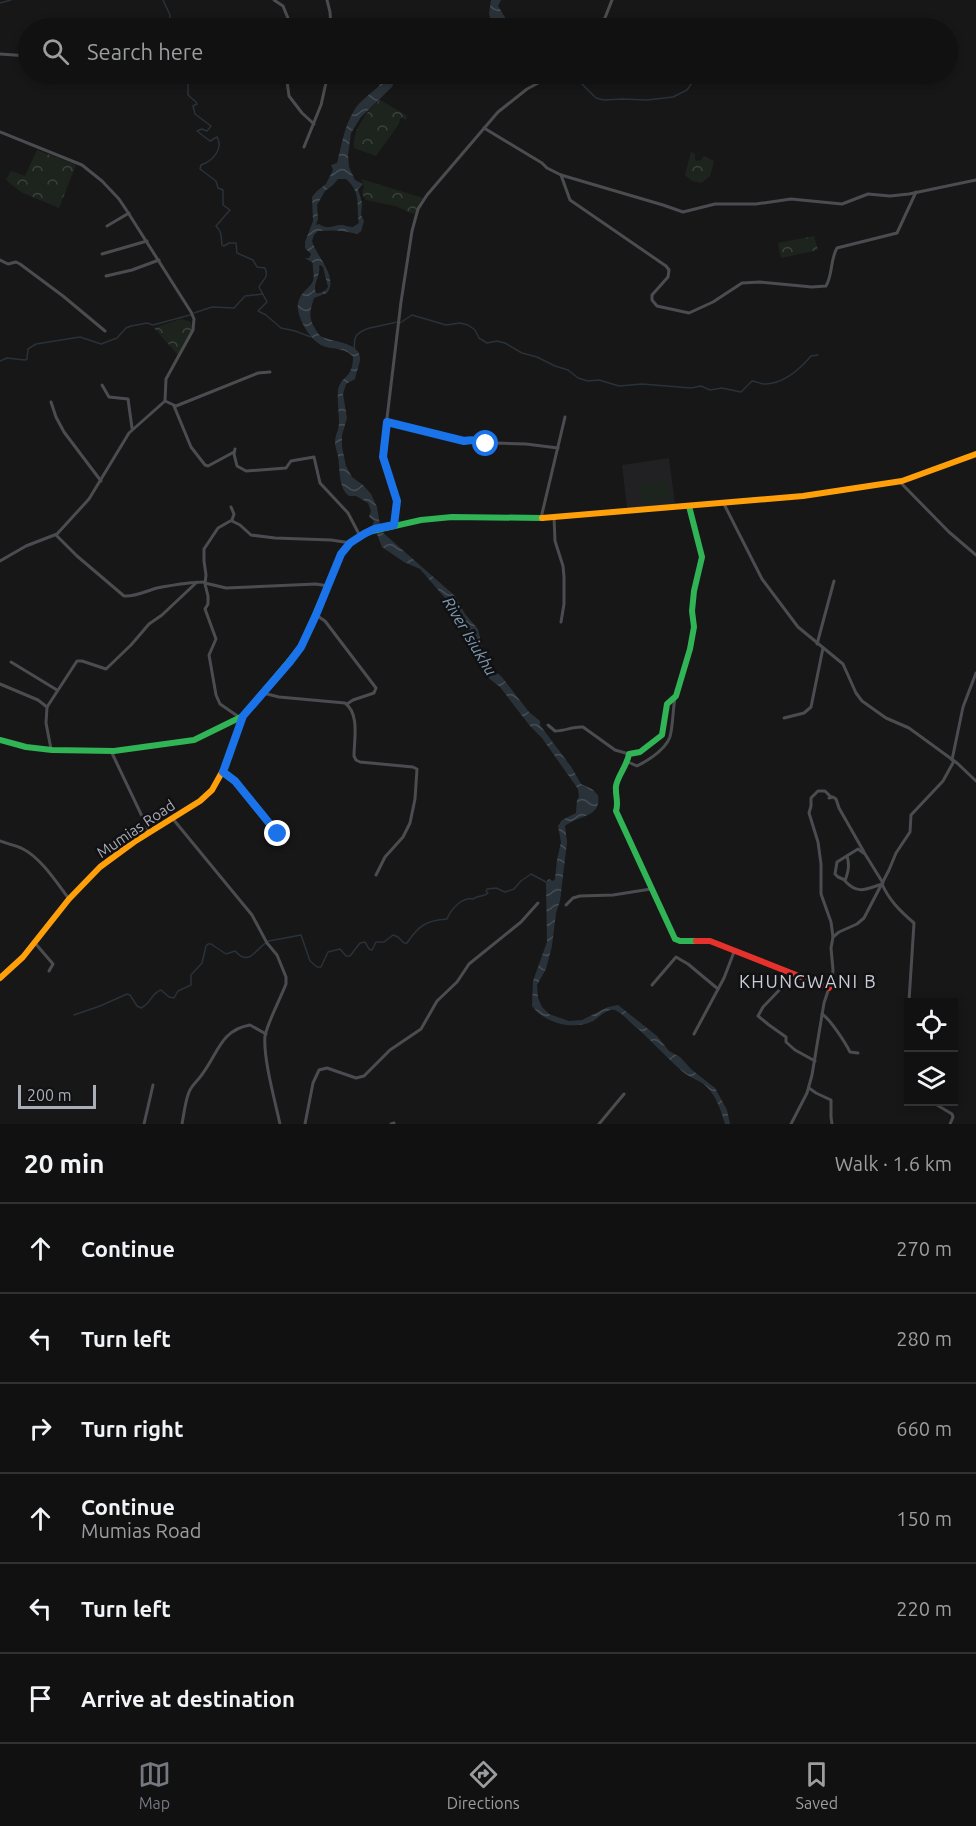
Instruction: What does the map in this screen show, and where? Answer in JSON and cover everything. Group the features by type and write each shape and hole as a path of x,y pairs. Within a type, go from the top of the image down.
{"street":[{"path":"274,0 283,6 288,18"},
{"path":"327,0 330,18"},
{"path":"605,18 612,0"},
{"path":"0,54 18,55"},
{"path":"287,84 289,96 314,124"},
{"path":"304,147 321,105 326,84"},
{"path":"394,525 397,501 383,457 401,302 416,215 427,195 484,128 513,100 535,84"},
{"path":"484,128 561,176 683,212 715,204 756,204 798,199 839,204 868,194 890,196 976,180"},
{"path":"0,132 82,165 109,189 129,213 194,320 193,330 166,379 165,401 132,430 84,504 56,535 26,546 0,561"},
{"path":"561,176 571,201 668,268 668,277 652,295 655,304 660,308 689,313 713,302 742,283 826,286 837,248 897,232 916,192"},
{"path":"107,226 129,213"},
{"path":"102,254 147,241"},
{"path":"0,260 9,264 16,262 20,264 63,296 105,332"},
{"path":"106,276 159,260"},
{"path":"174,406 257,374 270,372"},
{"path":"102,385 109,397 129,400 132,430"},
{"path":"165,401 174,406 191,447 206,466 235,451 237,466 246,471 286,468 291,461 314,457 320,483 348,513 360,536"},
{"path":"51,402 64,432 101,481"},
{"path":"541,518 565,417"},
{"path":"387,422 464,441 473,439 484,444 526,444 558,448"},
{"path":"0,740 26,747 52,750 111,751 194,740 241,717 296,653 316,615 339,557 360,536 378,529 438,518 541,518 724,504 803,495 900,482 976,454"},
{"path":"900,482 949,532 976,555"},
{"path":"724,504 762,579 798,627 843,664 856,693 868,706 886,718 909,728 953,760 976,781"},
{"path":"628,762 637,766 654,756 672,734 671,726 676,696 692,638 694,591 702,557 689,506"},
{"path":"231,507 234,514 231,521 220,526 205,546 205,582 208,604 205,610 216,639 209,655 216,695 220,704 241,717"},
{"path":"554,517 555,541 564,577 565,592 561,622"},
{"path":"231,521 240,525 251,535 351,543"},
{"path":"56,535 84,563 124,596 156,588 197,582 226,588 316,584 327,586"},
{"path":"817,644 834,581"},
{"path":"52,750 46,723 47,707 78,660 106,669 149,624 197,582"},
{"path":"316,615 322,618 376,689 374,693 347,704"},
{"path":"784,717 804,713 812,706 823,648"},
{"path":"11,662 57,690"},
{"path":"833,937 864,918 896,853 910,832 911,815 943,781 953,760 963,707 976,673"},
{"path":"0,684 38,700 47,707"},
{"path":"263,693 279,697 347,704 352,711 354,723 356,760 417,769 415,799 410,824 405,834 385,857 376,875"},
{"path":"548,725 555,732 583,727 615,750 629,754 641,753 655,738 662,735 666,706 676,696"},
{"name":"Mumias Road","path":"0,978 23,957 69,898 89,877 115,855 173,819 209,793 223,772 241,717"},
{"path":"111,751 150,833"},
{"path":"629,754 628,762 617,783 619,802 616,811 675,939 678,941 710,941 829,988"},
{"path":"223,772 235,781 281,840"},
{"path":"791,1124 809,1088 822,1014 833,970 832,928 821,894 818,842 808,813 811,806 810,799 818,791 825,791 830,797 836,799 887,895 914,923 909,998"},
{"path":"173,819 250,912 266,941 276,953 287,981 266,1034 269,1067 280,1124"},
{"path":"0,841 23,849 36,858 69,898"},
{"path":"866,856 858,849 837,862 835,872 849,886 859,891 882,883"},
{"path":"845,880 849,870 847,856"},
{"path":"566,905 573,898 580,896 613,895 652,889"},
{"path":"305,1124 313,1083 319,1070 327,1068 356,1078 364,1076 390,1050 419,1031 437,1001 457,982 468,964 524,919 538,903"},
{"path":"832,928 839,932"},
{"path":"35,943 53,964 59,965"},
{"path":"694,1034 735,951"},
{"path":"652,985 676,957 718,989"},
{"path":"48,971 53,964"},
{"path":"793,973 758,1013 758,1016 786,1037 786,1042 791,1048 815,1061"},
{"path":"822,1014 828,1017 830,1024 839,1031 850,1052 858,1053"},
{"path":"182,1124 190,1089 202,1075 226,1037 237,1028 250,1025 266,1034"},
{"path":"144,1124 153,1085"},
{"path":"809,1088 831,1100 832,1124"},
{"path":"599,1124 624,1094"},
{"path":"940,1106 952,1114 950,1124"}],"shaded area":[{"path":"669,458 675,504 627,508 622,465"}],"green space":[{"path":"380,100 407,116 406,120 400,119 399,124 376,156 354,148 354,141 361,121"},
{"path":"37,150 76,165 59,208 21,192 6,180 11,171 25,176"},
{"path":"691,152 695,154 697,161 704,156 714,161 710,176 701,183 692,181 685,175"},
{"path":"361,179 423,198 414,214 395,206 366,200 362,194 364,186"},
{"path":"814,236 818,250 781,258 778,243"},
{"path":"181,319 191,322 192,330 178,355 154,328"},
{"path":"668,481 670,500 642,503 640,484"}],"water":[{"path":"491,0 501,0 498,6 505,18 490,18"},
{"name":"River Isiukhu","path":"380,84 393,84 361,117 351,133 348,155 349,167 355,180 363,184 358,189 362,203 361,215 364,221 361,231 357,234 318,231 312,241 329,273 330,287 327,293 314,298 310,314 312,322 320,336 351,346 359,354 360,360 355,379 346,384 343,394 347,418 342,435 342,447 346,466 352,477 371,494 377,507 381,531 455,596 465,614 478,629 483,652 491,669 501,676 529,712 540,721 540,725 581,784 598,795 598,802 593,812 565,826 567,842 560,901 546,969 537,985 538,998 542,1007 549,1014 569,1021 582,1020 608,1007 618,1005 657,1036 669,1051 680,1057 715,1088 727,1110 730,1124 725,1124 716,1100 707,1087 683,1072 617,1011 608,1011 591,1022 567,1025 551,1021 532,1006 533,981 547,942 546,882 549,879 553,881 555,879 561,842 558,826 562,820 576,813 578,789 542,738 500,687 486,676 465,628 451,605 420,569 404,562 382,547 373,524 374,521 369,517 371,511 368,503 356,496 349,496 343,488 335,444 339,423 338,390 351,369 353,357 343,350 323,346 313,339 304,326 298,306 300,297 314,279 313,263 305,258 309,258 311,254 305,248 305,242 313,221 312,197 326,184 333,170 331,165 337,163 351,115","holes":["338,179 346,179 356,194 359,223 353,227 316,225 317,205 325,191","319,266 323,267 328,287 321,293 316,293"]}],"waterway":[{"path":"0,3 11,0"},
{"path":"163,0 170,18"},
{"path":"188,84 188,95 197,104 193,106 195,114 211,126 207,131 202,129 197,131 210,141 217,137 219,141 216,154 201,165 200,169 216,181 218,188 223,190 223,205 230,210 216,226 220,232 222,245 236,243 237,253 253,260 257,267 265,268 266,276 259,287 267,302 258,311 281,328 311,337"},
{"path":"582,84 596,98 604,100 647,100 673,97 687,90 691,84"},
{"path":"194,313 212,307 234,308 245,296 263,294"},
{"path":"0,361 7,358 25,360 28,349 36,344 80,337 101,344 117,338 131,326 147,323 153,325 190,315"},
{"path":"400,323 412,315 446,325 460,323 468,325 475,330 479,338 487,343 497,341 505,343 522,353 568,370 578,378 588,381 599,380 619,386 642,384 691,388 701,386 710,390 722,388 741,392 752,381 764,384 779,381 797,370 811,356 818,355"},
{"path":"354,350 355,338 361,332 396,322"},
{"path":"74,1015 127,994 141,1008 161,990 174,998 178,991 191,985 191,975 202,963 208,944 226,954 235,951 240,956 249,957 269,941 301,935 310,961 317,967 321,967 328,952 340,949 346,956 350,956 360,943 365,942 372,950 376,942 384,942 393,935 407,943 424,925 447,919 457,904 486,894 487,889 496,888 505,892 514,889 531,874 546,882"}],"traffic: fast":[{"path":"689,506 702,557 694,591 692,611 694,627 690,649 676,696 667,704 662,735 640,752 629,754 616,786 616,811 675,939 696,941"},
{"path":"0,740 26,747 52,750 114,751 194,740 243,716 301,647 343,551 354,540 368,532 421,520 452,517 542,518"}],"traffic: slow":[{"path":"542,518 803,496 902,481 976,454"},
{"path":"0,978 23,957 69,899 100,867 134,842 200,801 212,790 226,765 243,716"}],"traffic: jam":[{"path":"696,941 710,941 829,988"}],"district":[{"name":"KHUNGWANI B","path":"808,982"}],"route":[{"path":"278,834 235,781 223,772 243,716 301,647 341,554 350,543 364,534 374,529 394,525 397,509 396,493 383,457 387,422 464,441 473,439 486,444"}]}
